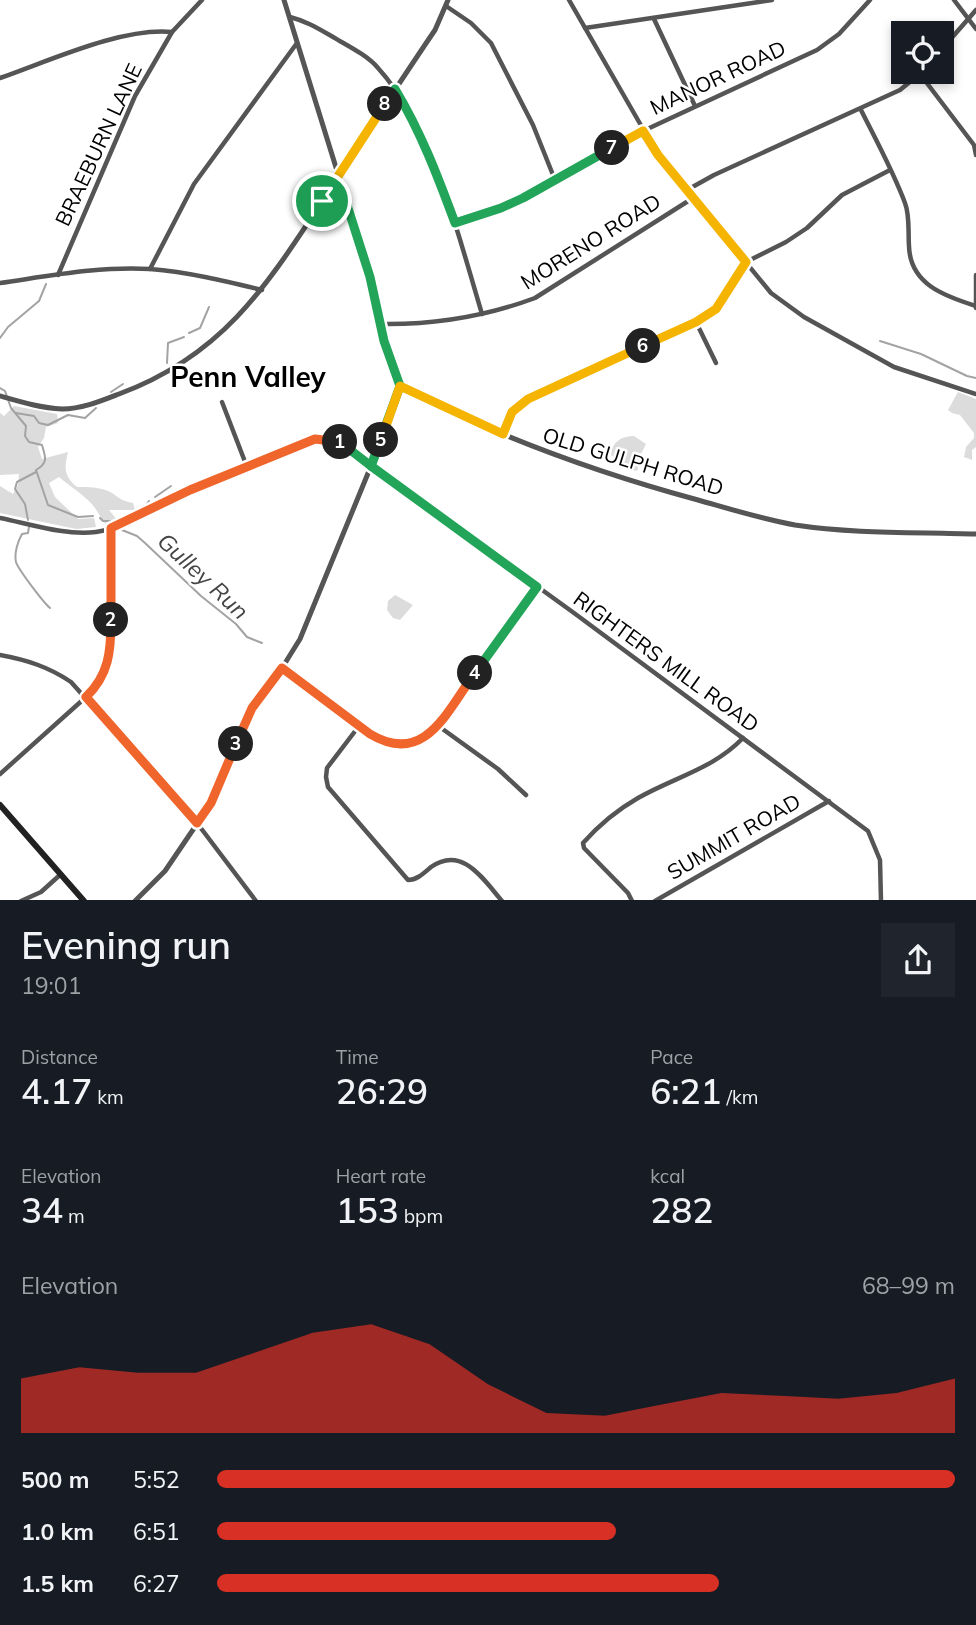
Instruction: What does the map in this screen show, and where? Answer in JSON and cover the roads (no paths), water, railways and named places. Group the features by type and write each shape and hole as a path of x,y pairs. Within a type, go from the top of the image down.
{"main road":[{"path":"0,805 82,900"}],"street":[{"name":"BRAEBURN LANE","path":"58,275 135,96 172,32 202,0"},
{"path":"136,900 165,872 211,803 252,708 300,639 371,466 400,386 380,324 370,277 284,0"},
{"path":"569,0 658,155 771,293 804,317 894,367 976,394"},
{"path":"585,28 772,0"},
{"name":"MANOR ROAD","path":"455,223 501,208 643,131 817,50 839,34 870,0"},
{"path":"954,0 976,29"},
{"path":"1,396 40,407 65,409 88,405 135,388 201,349 233,322 262,290 339,177 435,30 447,3 491,43 533,125 555,180"},
{"path":"954,35 976,10"},
{"path":"290,17 303,20 376,65 395,89 420,134 455,223 482,314"},
{"path":"654,19 695,106"},
{"path":"0,78 126,34 172,32"},
{"path":"150,270 194,184 298,42"},
{"name":"MORENO ROAD","path":"687,190 714,174 861,109 907,84"},
{"path":"929,84 974,145 976,155"},
{"path":"861,109 905,204 909,251 914,268 925,282 939,293 976,307 976,275"},
{"path":"503,434 512,412 528,399 696,322 716,309 746,262 807,228 842,195 890,170"},
{"name":"MORENO ROAD","path":"380,324 438,323 482,314 535,298 693,198"},
{"path":"322,201 335,200 347,205"},
{"path":"0,283 106,270 150,270 208,277 262,290"},
{"path":"696,322 716,363"},
{"name":"OLD GULPH ROAD","path":"400,386 537,449 636,483 796,525 976,534"},
{"path":"222,402 247,467"},
{"name":"RIGHTERS MILL ROAD","path":"0,518 78,532 102,531 190,490 315,439 342,443 868,831 880,860 881,900"},
{"path":"0,774 86,697 102,678 109,656 111,528"},
{"path":"102,531 110,543"},
{"path":"282,668 384,742 406,746 418,742 437,725 537,587"},
{"path":"0,655 47,667 71,682 197,823 255,900"},
{"path":"437,725 498,769 526,795"},
{"path":"359,726 327,768 328,787 406,879 411,881 435,864 458,859 477,872 501,900"},
{"path":"632,900 582,845 608,818 639,798 703,768 728,753 743,738"},
{"name":"SUMMIT ROAD","path":"657,900 829,801"},
{"path":"23,900 41,892 61,874"}],"waterway":[{"path":"0,338 8,327 39,301 46,284"},
{"path":"189,333 200,328 209,307"},
{"path":"167,363 168,343 184,337"},
{"path":"880,341 921,354 976,378"},
{"path":"111,392 123,384"},
{"name":"Gulley Run","path":"0,388 5,391 11,408 26,426 25,436 29,442 42,445 45,460 36,470 48,505 78,517 93,516"},
{"path":"16,413 34,416 39,423 48,425 68,415 85,418 96,408"},
{"path":"28,520 25,504 15,489 17,482 36,472"},
{"path":"155,497 171,486"},
{"path":"100,518 103,521 119,521 143,508 149,501"},
{"path":"29,527 28,533 22,534 19,540 16,562 50,608"},
{"name":"Gulley Run","path":"122,530 137,536 201,596 236,624 247,637 262,643"}],"district":[{"name":"Penn Valley","path":"248,377"}]}
